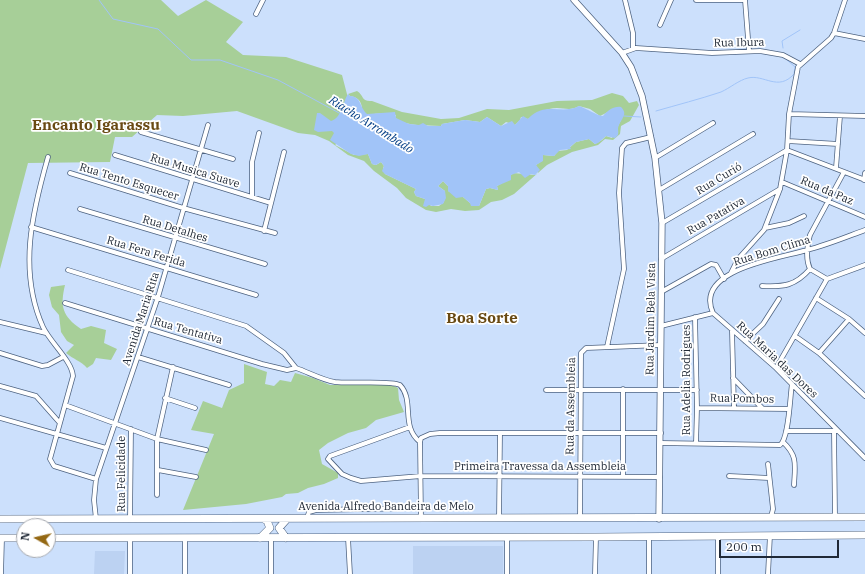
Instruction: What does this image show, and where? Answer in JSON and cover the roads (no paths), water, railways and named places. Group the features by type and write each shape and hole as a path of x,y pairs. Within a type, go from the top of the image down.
{"highway":[{"name":"Avenida Alfredo Bandeira de Melo","path":"0,518 659,519 865,517"},
{"path":"260,538 270,528 267,521 264,519"},
{"path":"286,538 280,528 287,519"},
{"path":"56,538 649,537 770,534 865,535"},
{"path":"1,538 16,538"}],"main road":[{"name":"Rua Jardim Bela Vista","path":"574,0 622,54 638,84 655,158 662,223 660,389 661,443 659,519"}],"street":[{"path":"256,14 263,0"},
{"path":"622,54 633,48 633,33 625,0"},
{"path":"660,25 672,0"},
{"path":"696,0 744,0 749,51"},
{"path":"731,274 738,259 765,228 782,182 788,141 789,114 796,74 800,64 822,47 834,33 845,0"},
{"path":"834,33 865,39"},
{"name":"Rua Ibura","path":"633,48 712,53 749,51 780,54 800,64"},
{"path":"789,114 865,116"},
{"path":"836,168 840,116"},
{"path":"655,158 713,123"},
{"name":"Avenida Maria Rita","path":"96,519 94,500 96,479 148,329 208,125"},
{"path":"141,132 233,159"},
{"path":"252,198 252,162 259,133"},
{"path":"659,190 753,134"},
{"path":"607,347 624,269 619,193 623,146 627,142 651,137"},
{"path":"788,141 838,144"},
{"path":"787,150 865,180 865,173"},
{"name":"Rua Curió","path":"662,223 787,150"},
{"path":"264,231 284,152"},
{"name":"Rua Musica Suave","path":"115,155 270,203"},
{"path":"48,157 31,227 29,280 35,307 46,333 72,369 74,376 50,456 51,464 96,479"},
{"path":"810,269 807,250 810,235 844,172"},
{"name":"Rua Tento Esquecer","path":"70,173 183,208 275,233"},
{"name":"Rua da Paz","path":"782,182 865,217"},
{"name":"Rua Patativa","path":"661,259 780,188"},
{"name":"Rua Detalhes","path":"80,210 264,264"},
{"path":"765,228 789,223 804,216"},
{"name":"Rua Fera Ferida","path":"31,227 256,295"},
{"name":"Rua Bom Clima","path":"713,313 710,305 711,293 731,274 754,264 807,250 865,230"},
{"path":"661,292 711,264 716,265 724,279"},
{"path":"776,368 827,279 864,267"},
{"path":"810,269 827,279"},
{"path":"762,286 782,286 795,283 810,269"},
{"path":"68,270 158,297 246,326 284,353 296,368 334,382 398,384 405,392 410,427 414,437 420,442"},
{"path":"816,298 849,319 865,332"},
{"path":"745,341 763,324 779,299"},
{"name":"Rua Tentativa","path":"65,303 287,370 296,368"},
{"path":"661,326 713,313"},
{"name":"Rua Maria das Dores","path":"713,313 776,368 865,458"},
{"name":"Rua Adelia Rodrigues","path":"695,317 697,390 696,443"},
{"path":"819,353 849,319"},
{"path":"0,322 46,333"},
{"path":"732,331 734,408"},
{"path":"795,336 819,353 865,396"},
{"name":"Rua da Assembleia","path":"580,518 580,358 582,351 586,348 661,345"},
{"path":"0,353 42,366 48,365 63,357"},
{"path":"138,357 229,385"},
{"path":"157,495 157,439 173,367"},
{"path":"733,378 762,408"},
{"path":"789,409 792,384"},
{"path":"0,386 36,396 60,422"},
{"path":"622,389 623,476"},
{"path":"546,390 697,390"},
{"path":"165,398 195,408"},
{"path":"65,405 115,422 157,439 206,450"},
{"name":"Rua Pombos","path":"697,408 789,409 783,442"},
{"path":"0,418 106,448"},
{"name":"Primeira Travessa da Assembleia","path":"410,427 330,456 328,459 342,474 361,480 421,476 660,477"},
{"name":"Rua Felicidade","path":"130,519 131,429"},
{"path":"786,431 839,431"},
{"path":"834,431 835,517"},
{"path":"499,518 500,433"},
{"path":"421,519 420,442 423,437 430,434 661,433"},
{"path":"661,443 777,445 783,442 792,452 794,457 794,485"},
{"path":"768,464 773,508 771,517"},
{"path":"158,470 196,477"},
{"path":"729,476 769,478"},
{"path":"307,519 310,512 316,510 421,508"},
{"path":"768,574 770,534"},
{"path":"718,536 718,574"},
{"path":"185,537 185,574"},
{"path":"507,537 507,574"},
{"path":"595,574 596,537"},
{"path":"649,537 649,574"},
{"path":"1,538 1,574"},
{"path":"130,538 130,574"},
{"path":"271,538 271,574"},
{"path":"348,538 350,574"}],"water":[{"path":"348,94 358,100 367,114 395,112 396,118 409,124 419,125 423,123 428,126 441,126 442,124 465,120 480,122 487,117 501,126 512,121 515,125 523,116 528,119 534,114 547,109 567,109 579,106 603,116 611,109 621,107 624,114 618,126 618,135 615,138 606,136 595,144 589,139 576,142 570,147 571,149 560,150 554,156 543,155 543,161 536,165 540,170 535,175 531,174 525,178 519,172 511,175 511,180 497,186 498,190 490,188 486,189 479,206 471,206 470,203 463,197 456,198 448,191 448,186 443,181 438,186 445,191 446,198 443,204 433,206 429,205 426,207 423,206 425,199 416,196 414,192 416,189 385,174 382,171 384,166 381,162 376,165 372,164 368,154 359,156 351,154 330,140 334,133 332,131 318,132 314,130 317,113 320,113 331,121 335,119 340,113"}],"waterway":[{"name":"Riacho Arrombado","path":"99,0 113,19 158,29 191,60 220,60 278,80 341,114"},
{"name":"Riacho Arrombado","path":"783,48 782,41 800,30"},
{"name":"Riacho Arrombado","path":"656,111 721,92 741,80 748,78 754,77 782,82 794,74 795,67 786,59"},
{"name":"Riacho Arrombado","path":"624,116 641,117"}],"district":[{"name":"Encanto Igarassu","path":"96,126"},
{"name":"Boa Sorte","path":"482,319"}]}
